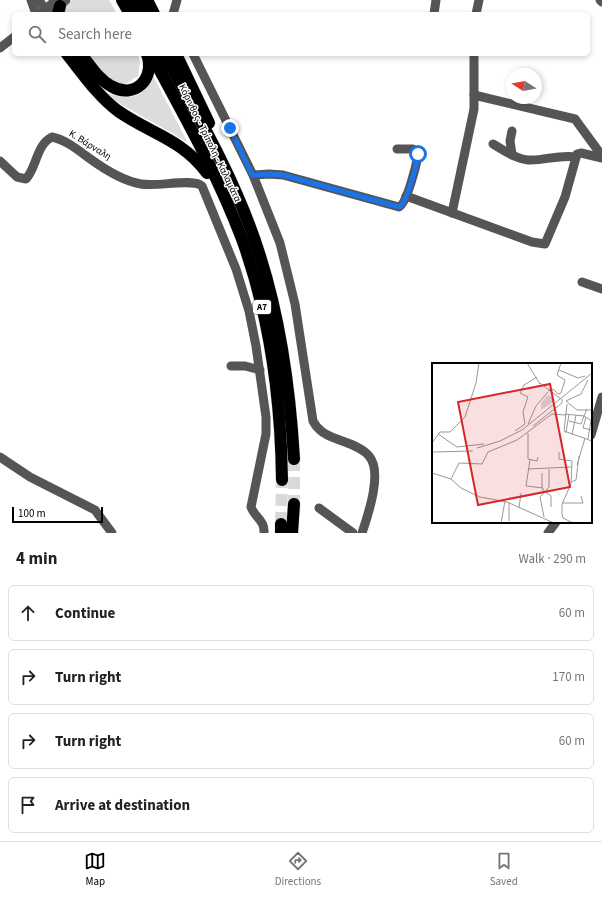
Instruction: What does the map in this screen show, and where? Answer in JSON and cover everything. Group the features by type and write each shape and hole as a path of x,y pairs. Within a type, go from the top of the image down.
{"highway":[{"path":"122,0 129,12"},
{"path":"134,0 141,12"},
{"path":"147,0 153,12"},
{"path":"69,56 90,84 118,110 175,143 196,159 209,176 247,236"},
{"path":"83,56 104,82 123,90 135,88 141,85 148,77 150,68 147,56"},
{"name":"Κόρινθος - Τρίπολη - Καλαμάτα","path":"152,56 247,236 273,360 280,422 282,480"},
{"name":"Κόρινθος - Τρίπολη - Καλαμάτα","path":"165,56 219,158 247,236 272,297 281,339 290,397 294,459"},
{"path":"177,56 203,107 248,215 247,236"},
{"path":"292,533 294,504"}],"street":[{"path":"31,0 35,12"},
{"path":"39,0 53,9"},
{"path":"173,12 177,0"},
{"path":"434,12 436,0"},
{"path":"476,12 479,0"},
{"path":"0,48 12,39"},
{"path":"0,52 12,46"},
{"path":"194,56 252,175 271,219 286,264 299,327 313,421 321,432 364,451 374,462 374,482 369,511 362,533"},
{"path":"452,213 472,119 474,95 474,56"},
{"path":"474,95 574,119 601,152"},
{"path":"512,131 510,141 512,154"},
{"name":"Κ. Βάρναλη","path":"0,161 17,177 26,179 30,175 46,140 52,137 59,139 91,160 129,181 154,185 196,182 204,189 240,281 252,322 260,370"},
{"path":"493,144 512,154 530,160 564,156 576,157"},
{"path":"252,175 283,175 399,207 402,206 406,196 418,154 413,149 397,149"},
{"path":"406,196 532,242 545,244 565,197 576,157 579,153 601,152"},
{"path":"582,282 602,289"},
{"path":"231,366 245,366 260,370 266,417 266,434 251,507 254,514 263,523 264,533"},
{"path":"592,432 602,397"},
{"path":"0,457 30,477 95,510 112,533"},
{"path":"319,508 353,533"},
{"path":"548,533 555,523"}],"shaded area":[{"path":"73,0 109,0 116,12 63,12 68,3"},
{"path":"86,56 138,56 140,62 138,76 124,85 112,83"},
{"path":"150,70 188,143 123,106 103,91 120,97 136,96 142,93 146,87 149,80"}],"tunnel":[{"path":"294,459 294,504"},
{"path":"281,524 282,480"}],"route":[{"path":"230,128 252,175 283,175 324,185 399,207 402,206 406,196 418,154"}]}
